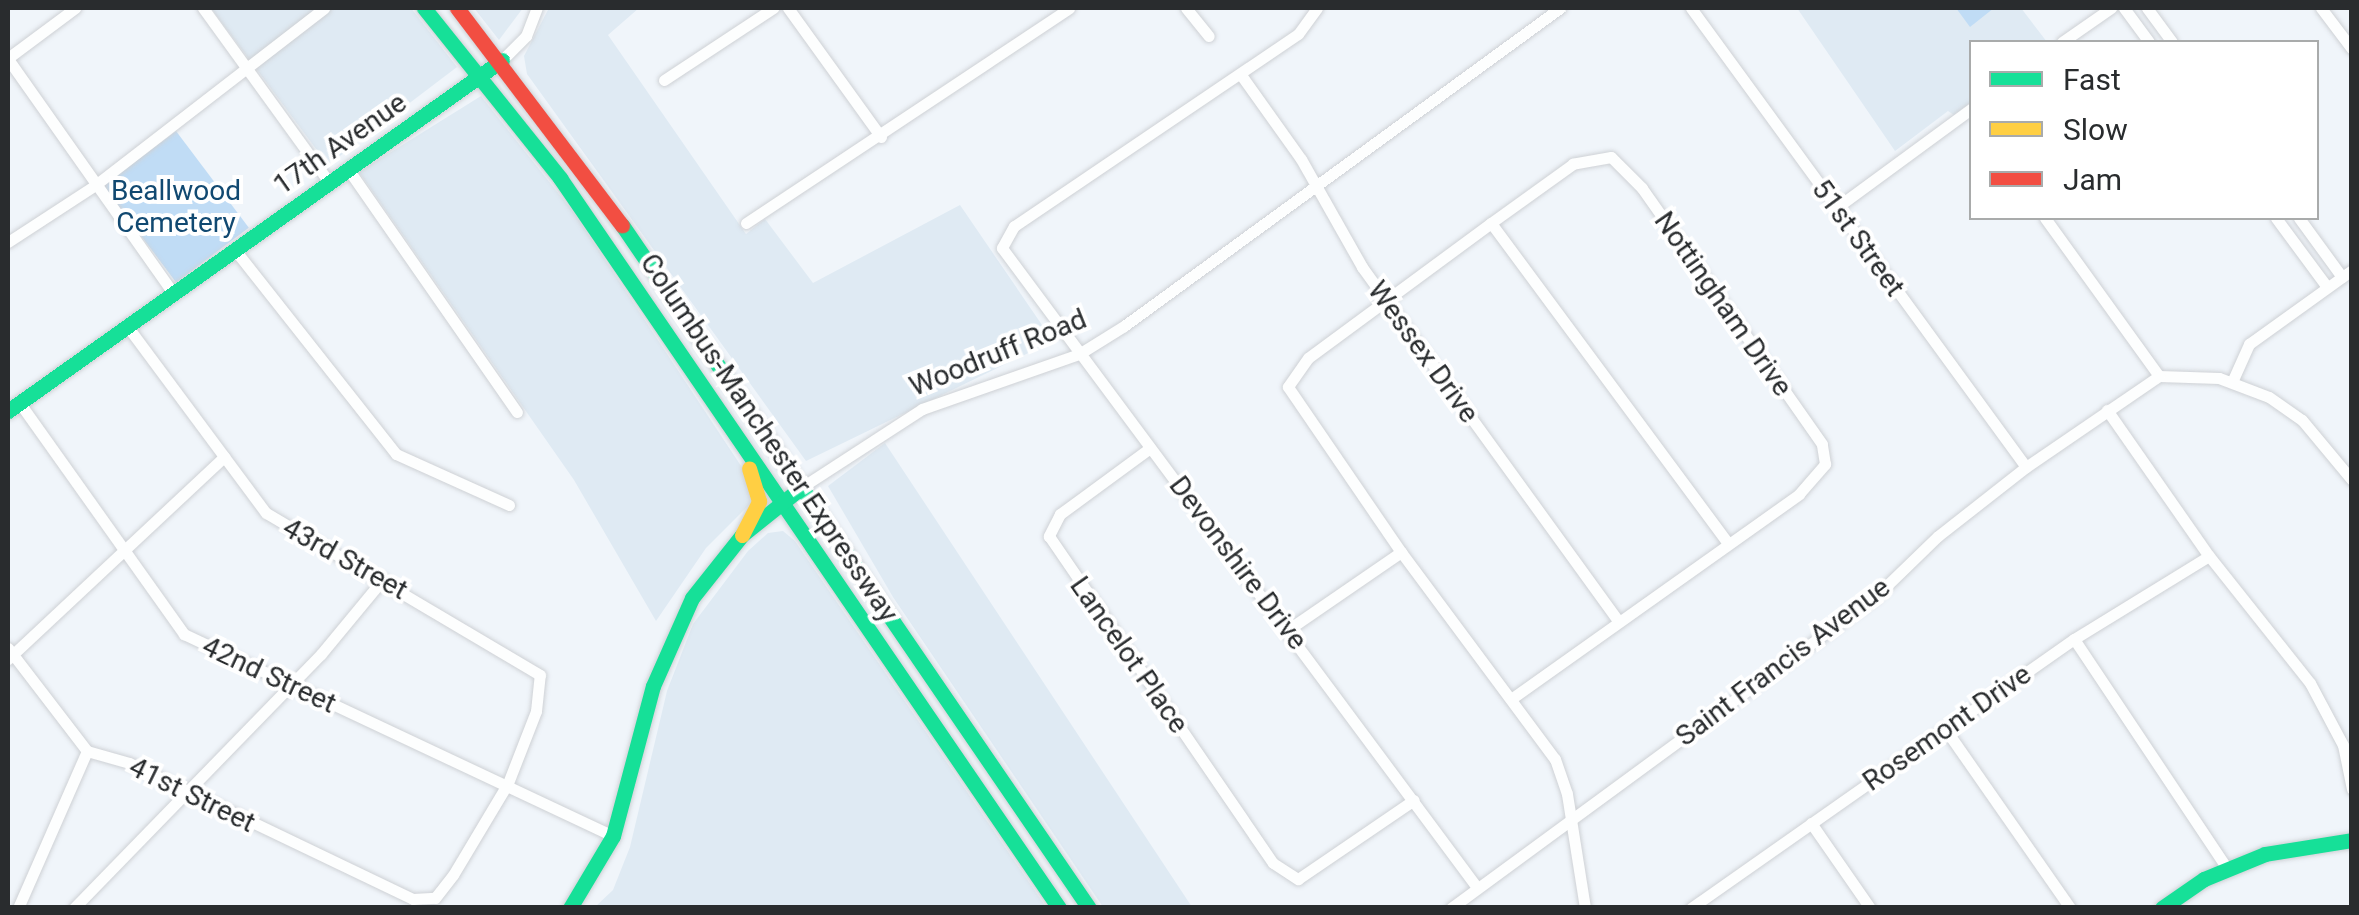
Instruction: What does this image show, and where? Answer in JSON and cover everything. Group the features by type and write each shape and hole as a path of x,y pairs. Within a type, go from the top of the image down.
{"main road":[{"name":"Columbus-Manchester Expressway","path":"424,8 481,75 733,428 1059,908"},
{"name":"Columbus-Manchester Expressway","path":"457,8 502,60 638,243 1089,908"},
{"name":"17th Avenue","path":"13,407 502,60"},
{"path":"733,428 734,446 760,492 742,535"},
{"name":"Woodruff Road","path":"570,908 612,836 662,658 692,598 742,535 802,487"},
{"path":"941,736 960,735 1015,800"},
{"path":"2162,908 2227,868 2264,854 2352,840"}],"street":[{"path":"76,8 8,59 94,186 174,294"},
{"path":"203,8 329,182"},
{"path":"8,242 94,186 324,8"},
{"name":"17th Avenue","path":"502,60 526,36 537,8"},
{"path":"664,80 774,8"},
{"path":"788,8 880,137"},
{"path":"746,223 1069,8"},
{"path":"1186,8 1209,36"},
{"name":"Woodruff Road","path":"802,487 922,409 1079,354 1315,189 1560,8"},
{"name":"51st Street","path":"1691,8 2026,467"},
{"path":"2065,40 2110,8"},
{"path":"2124,8 2148,40"},
{"path":"2147,8 2171,40"},
{"path":"2321,8 2352,49"},
{"path":"1241,74 1298,34 1314,9"},
{"name":"Wessex Drive","path":"1241,74 1387,303 1618,621"},
{"name":"Devonshire Drive","path":"1241,74 1014,226 1002,241 1079,354 1288,629 1476,886"},
{"path":"1836,208 1969,113"},
{"name":"Nottingham Drive","path":"1490,223 1561,173 1594,156 1611,157 1664,219 1822,444 1825,464 1792,498 1727,542"},
{"path":"348,169 517,412"},
{"path":"2045,220 2159,376 2232,382 2302,420 2352,480"},
{"path":"2277,220 2327,288"},
{"path":"2232,382 2249,344 2347,274 2301,220"},
{"path":"1511,699 1727,542 1490,223 1294,372 1288,387 1311,426 1401,552 1555,759 1585,908"},
{"path":"235,250 396,454 509,505"},
{"name":"43rd Street","path":"127,326 224,457 281,526 383,579 540,674 536,711 508,783"},
{"name":"Saint Francis Avenue","path":"1451,908 1876,596 1938,536 2026,467 2159,376"},
{"name":"42nd Street","path":"13,407 184,634 508,783 612,836"},
{"path":"2107,410 2209,556 2310,683 2343,746 2352,788"},
{"name":"Lancelot Place","path":"1150,448 1060,514 1049,536 1273,863 1292,880 1414,800"},
{"path":"18,908 86,751 9,653 224,457"},
{"path":"1288,629 1401,552"},
{"name":"Rosemont Drive","path":"1691,908 2074,639 2209,556"},
{"path":"74,908 290,686 383,579"},
{"path":"2074,639 2227,868"},
{"path":"1946,730 2070,908"},
{"name":"41st Street","path":"86,751 129,764 413,899 434,898 508,783"},
{"path":"1811,823 1870,908"}],"shaded area":[{"path":"211,8 411,8 457,67 328,165"},
{"path":"474,8 523,8 499,40"},
{"path":"549,8 639,8 608,35 746,234 765,219 813,283 960,205 1053,341 806,461 527,74 524,56"},
{"path":"1797,8 2021,8 2045,40 1969,40 1969,104 1954,115 1948,111 1895,151"},
{"path":"481,96 574,213 753,484 752,502 706,548 656,621 574,480 359,172"},
{"path":"885,443 1192,907 1103,907 893,597 828,486"},
{"path":"783,531 795,541 1046,907 595,907 613,890 630,847 667,691 693,624 748,551 768,533"}],"green space":[{"path":"1956,8 1994,8 1970,27"},
{"name":"Beallwood Cemetery","path":"176,131 249,228 176,282 103,186"}],"traffic: fast":[{"path":"424,8 560,178 1059,908"},
{"path":"8,411 502,60"},
{"path":"622,225 1089,908"},
{"path":"570,908 613,836 653,686 692,598 742,535 802,487"},
{"path":"2162,908 2204,879 2265,854 2352,840"}],"traffic: slow":[{"path":"742,535 759,501 749,469"}],"traffic: jam":[{"path":"457,8 622,225"}]}
